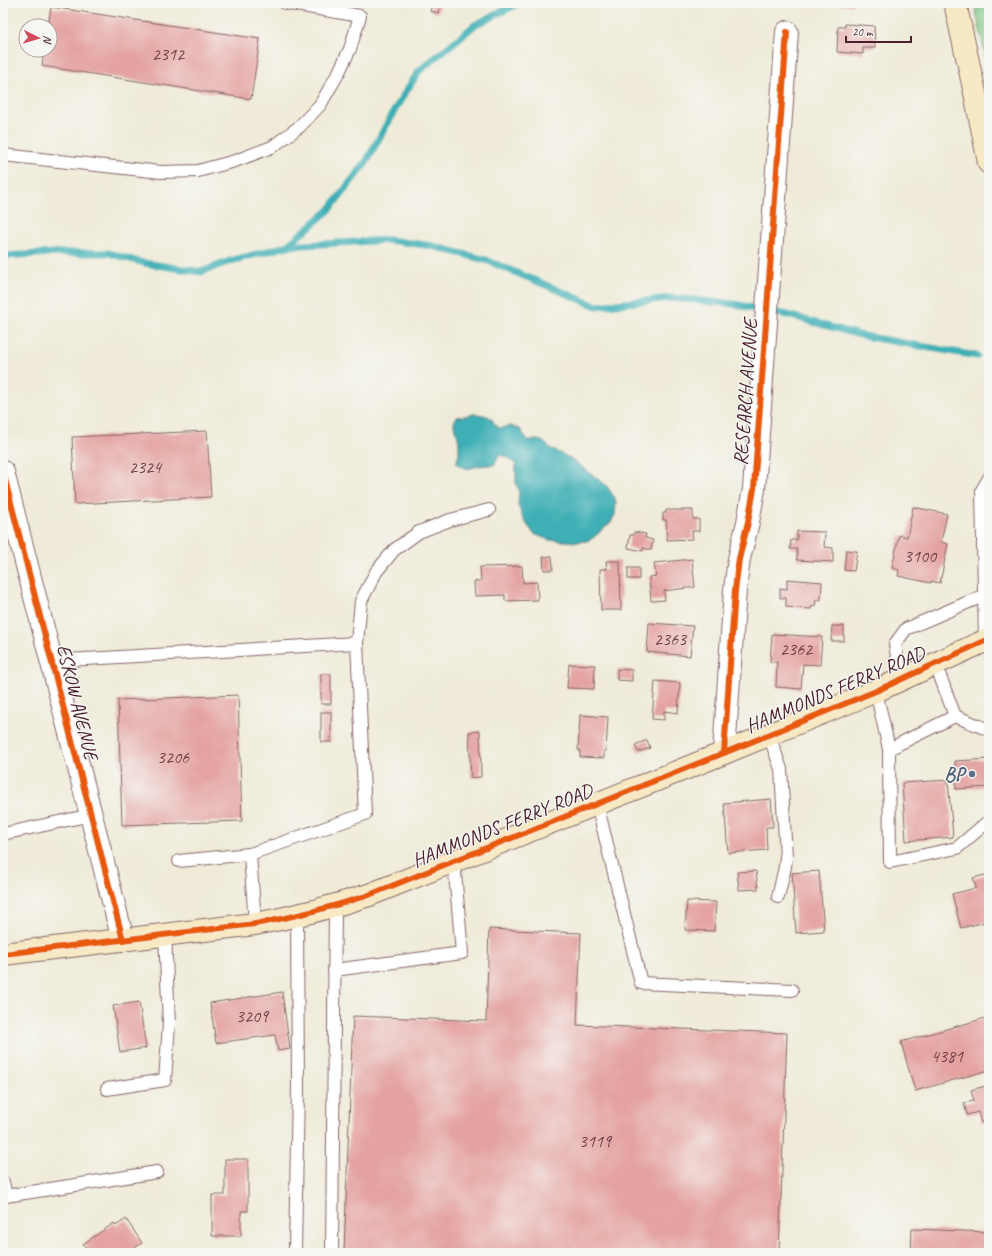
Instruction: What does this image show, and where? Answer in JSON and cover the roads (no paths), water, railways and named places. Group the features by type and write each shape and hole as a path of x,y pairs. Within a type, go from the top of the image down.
{"street":[{"path":"956,3 982,92 989,163"},
{"name":"RESEARCH AVENUE","path":"724,754 735,590 739,559 754,489 787,32"},
{"name":"ESKOW AVENUE","path":"3,472 123,940"},
{"name":"HAMMONDS FERRY ROAD","path":"3,954 255,924 297,916 370,895 724,754 876,690 987,640"}],"lane":[{"path":"3,155 161,172 198,171 235,161 272,147 299,127 320,105 350,49 360,16 285,3"},
{"path":"987,640 982,490 989,478"},
{"path":"179,861 250,854 365,814 357,644 361,600 376,572 394,550 419,532 450,520 489,510"},
{"path":"901,679 895,644 906,629 985,595"},
{"path":"51,661 357,644"},
{"path":"935,663 955,716 989,730"},
{"path":"876,690 889,750 890,862 958,848 985,824 989,823"},
{"path":"889,750 955,716"},
{"path":"769,735 781,769 786,856 778,898"},
{"path":"597,804 641,983 792,990"},
{"path":"3,834 91,815"},
{"path":"250,854 255,924"},
{"path":"334,970 462,953 454,861"},
{"path":"332,1253 335,906"},
{"path":"295,1253 298,1087 297,916"},
{"path":"107,1089 166,1080 169,1024 165,935"},
{"path":"3,1182 6,1196 157,1172"}],"water":[{"path":"474,414 491,418 499,428 511,426 520,429 527,440 542,441 553,450 570,458 606,485 615,498 616,503 615,515 611,522 593,538 587,541 578,542 549,540 534,534 523,519 518,505 519,491 516,484 516,465 508,457 500,455 494,465 463,468 457,464 459,443 454,428 455,420 457,417"}],"waterway":[{"path":"287,246 329,210 366,162 398,104 419,71 475,25 519,3"},
{"path":"3,256 54,253 108,253 144,263 201,272 230,261 287,246 389,240 432,246 486,260 596,306 672,298 733,304 788,315 863,336 977,356"}],"place":[{"name":"BP","path":"972,774"}]}
